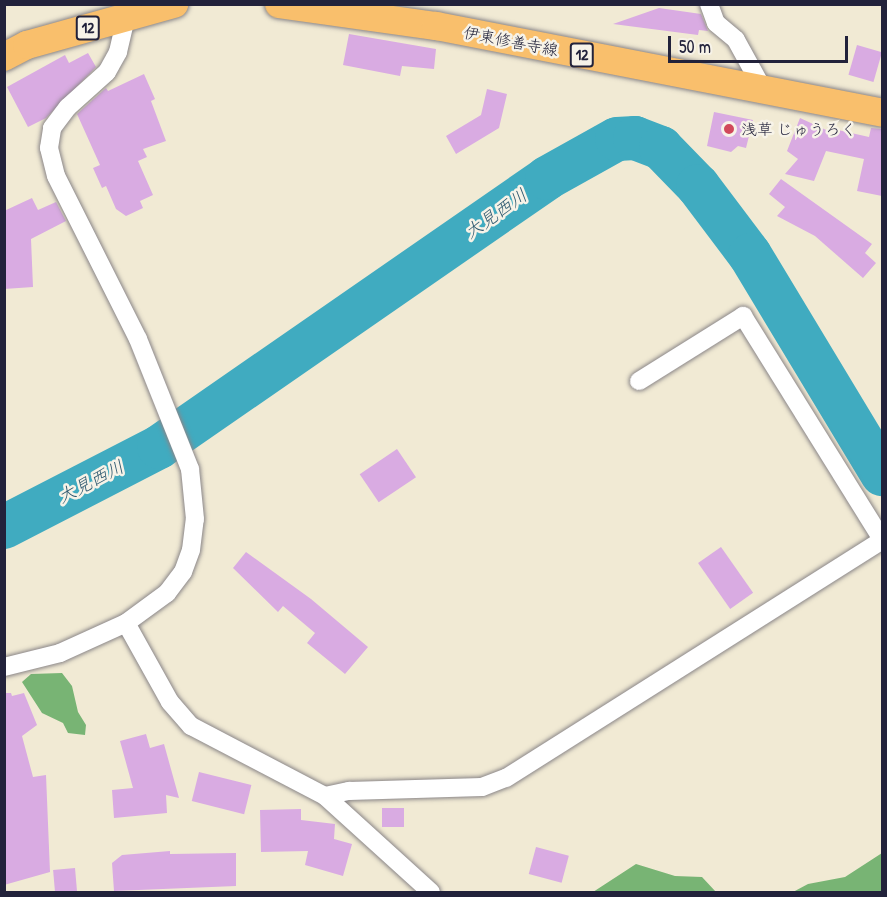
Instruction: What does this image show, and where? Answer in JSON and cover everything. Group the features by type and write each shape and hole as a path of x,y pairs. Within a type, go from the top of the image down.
{"main road":[{"name":"12","path":"4,57 27,45 127,11 174,4"},
{"name":"伊東修善寺線","path":"279,4 317,6 436,26 882,113"}],"street":[{"path":"709,4 716,23 736,40 764,91"},
{"path":"4,667 60,653 126,623 167,593 183,573 195,519 190,469 164,400 138,339 56,176 49,148 52,128 68,107 107,72 118,52 127,11"},
{"path":"325,796 349,790 482,787 506,778 882,540 743,316 639,381"},
{"path":"126,623 170,702 191,726 325,796 431,892"}],"green space":[{"path":"62,673 72,686 78,712 86,725 85,735 68,733 63,723 42,713 22,682 31,674"},
{"path":"882,853 882,892 793,892 808,884 845,877"},
{"path":"636,864 675,876 702,877 716,892 593,892"}],"building":[{"path":"659,8 701,14 708,31 699,30 698,35 613,24"},
{"path":"349,34 436,49 434,69 402,66 400,76 343,65"},
{"path":"857,45 882,52 873,82 848,75"},
{"path":"88,53 96,67 46,118 28,127 7,87 65,55 69,63"},
{"path":"144,74 155,99 151,101 166,141 143,149 147,157 138,161 153,195 140,201 143,208 126,216 116,209 106,186 102,188 93,168 100,165 77,114 106,88 108,91"},
{"path":"487,89 507,94 499,128 456,154 446,136 481,115"},
{"path":"714,112 753,120 746,148 738,146 731,152 707,146"},
{"path":"800,118 837,135 838,130 869,137 871,128 882,129 882,196 857,191 864,159 826,151 814,181 785,174 798,159 787,151"},
{"path":"781,179 872,244 865,253 876,263 863,278 815,236 777,216 785,207 769,194"},
{"path":"32,198 38,210 56,202 66,221 31,239 33,287 4,289 4,211"},
{"path":"397,449 416,477 379,502 360,474"},
{"path":"721,547 753,593 730,609 698,563"},
{"path":"246,552 311,599 368,647 345,674 307,643 315,633 283,606 278,612 233,568"},
{"path":"4,693 11,693 12,696 24,693 37,725 22,736 33,777 46,775 50,872 4,885"},
{"path":"146,734 150,748 164,744 179,798 166,795 167,813 114,818 112,790 133,788 120,741"},
{"path":"199,772 251,785 244,814 192,801"},
{"path":"382,808 404,808 404,827 382,827"},
{"path":"301,809 301,820 335,824 334,839 352,844 343,876 305,865 308,851 261,852 260,810"},
{"path":"536,847 569,856 562,883 529,874"},
{"path":"170,851 170,854 236,853 236,886 114,891 112,863 122,855"},
{"path":"75,868 77,892 55,892 53,870"}],"waterway":[{"name":"大見西川","path":"4,527 159,447 547,178 617,139 635,138 661,148 698,186 750,255 882,474"}],"place":[{"name":"浅草 じゅうろく","path":"729,129"}]}
